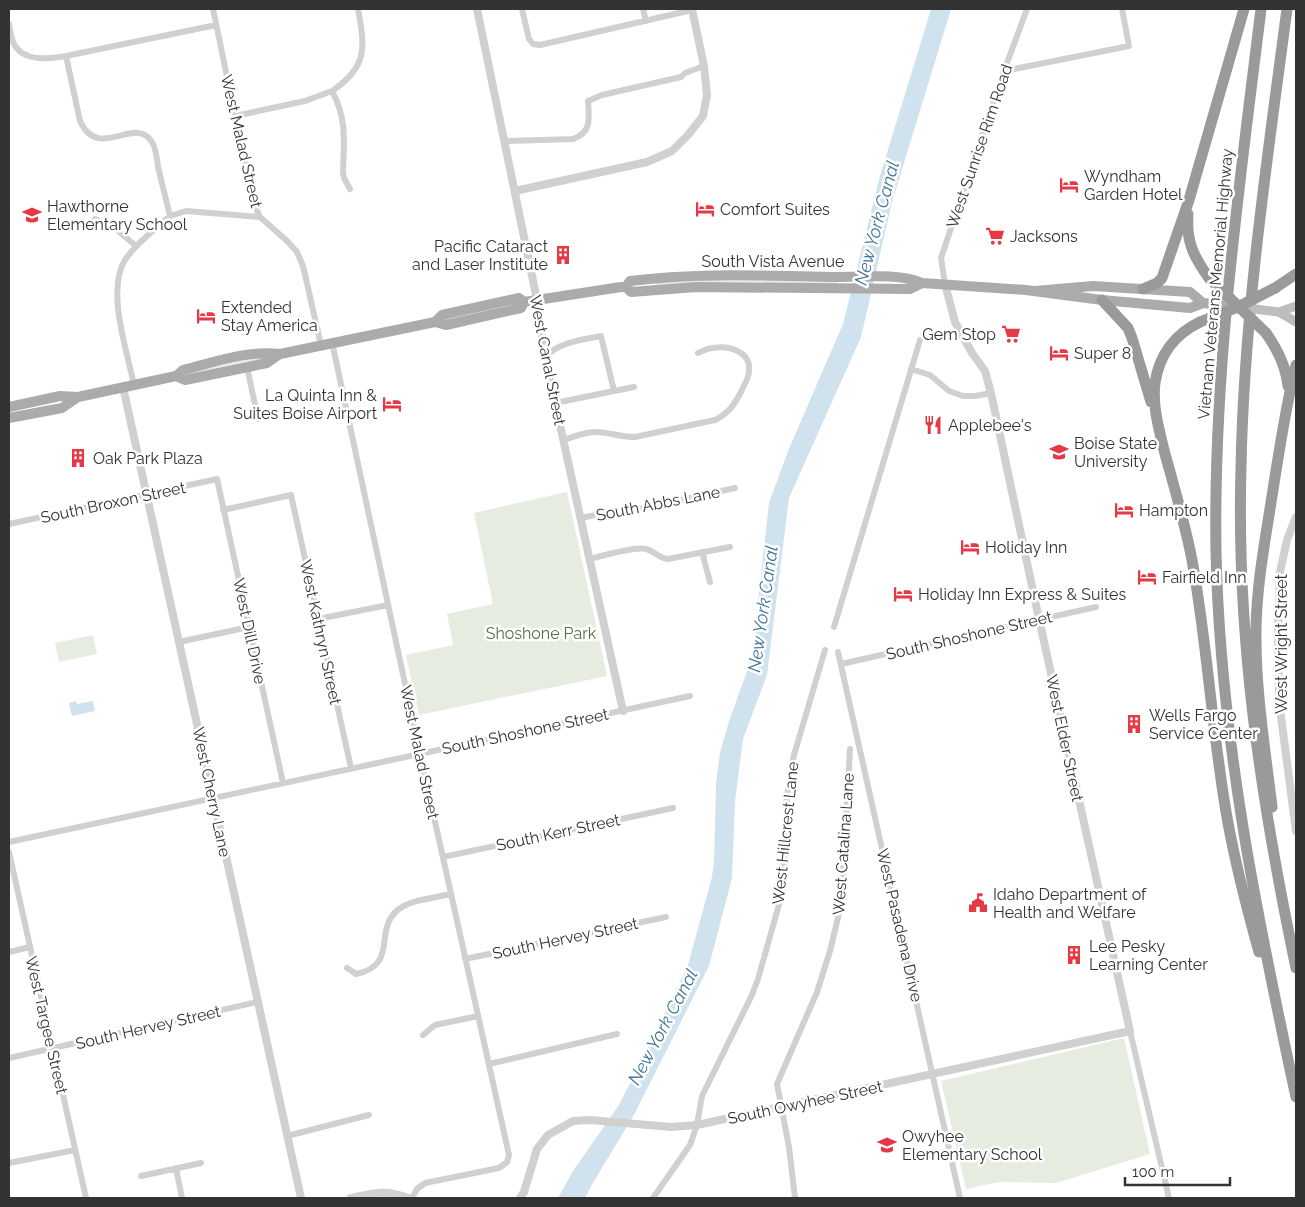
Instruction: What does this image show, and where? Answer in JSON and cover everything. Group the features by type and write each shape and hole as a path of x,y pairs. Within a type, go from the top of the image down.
{"highway":[{"path":"1143,289 1157,283 1162,278 1189,200 1244,9"},
{"name":"Vietnam Veterans Memorial Highway","path":"1261,9 1223,336 1217,449 1216,554 1223,674 1238,803 1254,897 1296,1097"},
{"path":"1287,9 1253,276 1247,340 1240,468 1241,557 1246,654 1260,778 1296,968"},
{"path":"1189,200 1188,238 1195,260 1209,278 1266,333 1281,357 1286,372 1288,398"},
{"path":"1159,427 1154,397 1155,383 1159,365 1176,338 1192,326 1238,307 1275,288 1296,274"},
{"path":"1102,300 1121,319 1130,333 1159,427 1192,559 1229,830 1251,924 1281,1028"},
{"path":"1290,940 1262,721 1256,630 1261,558 1288,398 1296,365"}],"main road":[{"name":"South Vista Avenue","path":"9,407 60,396 78,396 176,376 183,370 245,355 266,352 280,354 435,322 446,325 521,308 524,302 626,287 630,281 714,275 910,278 922,284"},
{"name":"South Vista Avenue","path":"626,287 631,292 696,287 874,290 910,289 922,284 944,284 1036,291 1102,300 1190,308 1203,303 1279,312 1296,322"},
{"name":"South Vista Avenue","path":"1036,291 1093,286 1190,292 1203,303"},
{"name":"South Vista Avenue","path":"1279,312 1296,306"},
{"name":"South Vista Avenue","path":"176,376 185,380 247,368 267,363 280,354"},
{"name":"South Vista Avenue","path":"9,418 62,408 78,396"}],"street":[{"name":"West Malad Street","path":"213,9 253,202 260,216 297,252 303,266 320,345"},
{"path":"236,116 305,101 332,91 344,83 355,72 362,54 363,36 358,9"},
{"name":"West Canal Street","path":"477,9 537,300 545,356 623,711"},
{"path":"515,191 647,162 672,151 695,128 703,116 707,95 704,66 692,9 646,22 540,45 532,44 529,39 522,9"},
{"path":"643,9 646,22"},
{"name":"West Sunrise Rim Road","path":"944,284 941,258 1027,9"},
{"path":"1004,71 1129,46 1122,9"},
{"path":"9,24 14,45 25,55 51,58 216,25"},
{"path":"66,56 80,121 84,130 90,136 98,139 134,132 145,136 154,145 170,216"},
{"path":"504,141 582,136 587,129 588,101 602,95 681,77 685,73 704,66"},
{"path":"332,91 339,102 345,127 343,172 350,189"},
{"path":"134,385 117,306 116,291 121,268 126,259 136,246 170,216 186,211 260,216"},
{"path":"95,220 111,225 136,246"},
{"name":"West Elder Street","path":"944,284 955,322 985,372 991,393 1130,1031 1170,1198"},
{"path":"545,356 560,346 601,336 614,391"},
{"path":"834,626 920,340"},
{"name":"West Malad Street","path":"332,342 420,754 509,1155 507,1162 499,1168 425,1183 410,1198"},
{"path":"564,440 593,432 635,437 715,420 725,415 733,407 748,377 750,369 748,360 742,352 732,348 712,348 698,353"},
{"path":"247,368 258,419"},
{"path":"911,369 930,375 949,391 963,396 991,393"},
{"name":"West Cherry Lane","path":"123,387 300,1198"},
{"path":"555,402 634,387"},
{"name":"South Broxon Street","path":"9,524 216,479"},
{"name":"West Dill Drive","path":"216,479 283,783"},
{"name":"South Abbs Lane","path":"581,518 735,488"},
{"name":"West Kathryn Street","path":"223,510 291,495 351,768"},
{"name":"West Wright Street","path":"1296,517 1287,540 1280,572 1278,635 1279,701 1296,831"},
{"path":"590,559 639,548 668,559 730,547"},
{"path":"702,552 710,582"},
{"path":"318,619 388,605"},
{"name":"South Shoshone Street","path":"841,664 1096,607"},
{"path":"179,642 249,627"},
{"name":"West Hillcrest Lane","path":"654,1198 690,1145 697,1125 702,1096 758,979 782,894 787,794 794,755 825,650"},
{"name":"West Pasadena Drive","path":"838,652 960,1198"},
{"name":"South Shoshone Street","path":"9,842 690,696"},
{"name":"West Catalina Lane","path":"795,1198 790,1147 777,1084 818,992 841,906 850,749"},
{"name":"South Kerr Street","path":"443,857 673,808"},
{"name":"West Targee Street","path":"9,852 86,1198"},
{"path":"347,968 356,974 362,973 367,972 379,962 388,922 394,913 401,908 410,903 451,894"},
{"name":"South Hervey Street","path":"465,959 666,918"},
{"path":"9,952 30,947"},
{"name":"South Hervey Street","path":"9,1058 257,1002"},
{"path":"423,1035 435,1025 478,1016"},
{"name":"South Owyhee Street","path":"520,1198 524,1192 537,1149 548,1135 573,1121 590,1120 671,1127 697,1125 1130,1031"},
{"path":"488,1064 617,1034"},
{"path":"286,1136 369,1115"},
{"path":"9,1163 75,1150"},
{"path":"140,1176 201,1162"},
{"path":"176,1168 182,1198"},
{"path":"351,1198 394,1192 410,1198"}],"green space":[{"path":"702,280 838,281 838,284 657,286 656,284"},
{"path":"269,355 265,359 184,376 195,371"},
{"name":"Shoshone Park","path":"567,492 607,676 419,715 406,655 453,645 447,614 493,604 474,513"},
{"path":"93,635 97,654 59,662 55,643"},
{"path":"1124,1038 1150,1154 1056,1183 999,1182 966,1189 941,1081"}],"water":[{"name":"New York Canal","path":"931,9 951,9 892,202 861,337 789,498 767,675 743,739 735,801 732,878 709,966 635,1113 585,1198 558,1198 573,1171 619,1105 688,965 712,877 716,784 720,753 729,721 750,663 769,503 788,451 843,324 880,176"},
{"path":"76,701 77,704 93,701 95,711 72,716 69,703"}],"place":[{"name":"Wyndham Garden Hotel","path":"1069,185"},
{"name":"Comfort Suites","path":"705,209"},
{"name":"Hawthorne Elementary School","path":"32,215"},
{"name":"Jacksons","path":"995,236"},
{"name":"Pacific Cataract and Laser Institute","path":"563,255"},
{"name":"Extended Stay America","path":"206,316"},
{"name":"Gem Stop","path":"1011,334"},
{"name":"Super 8","path":"1059,353"},
{"name":"La Quinta Inn & Suites Boise Airport","path":"392,404"},
{"name":"Applebee's","path":"933,425"},
{"name":"Boise State University","path":"1059,452"},
{"name":"Oak Park Plaza","path":"78,458"},
{"name":"Hampton","path":"1124,510"},
{"name":"Holiday Inn","path":"970,547"},
{"name":"Fairfield Inn","path":"1147,577"},
{"name":"Holiday Inn Express & Suites","path":"903,594"},
{"name":"Wells Fargo Service Center","path":"1134,724"},
{"name":"Idaho Department of Health and Welfare","path":"978,903"},
{"name":"Lee Pesky Learning Center","path":"1074,955"},
{"name":"Owyhee Elementary School","path":"887,1145"}]}
